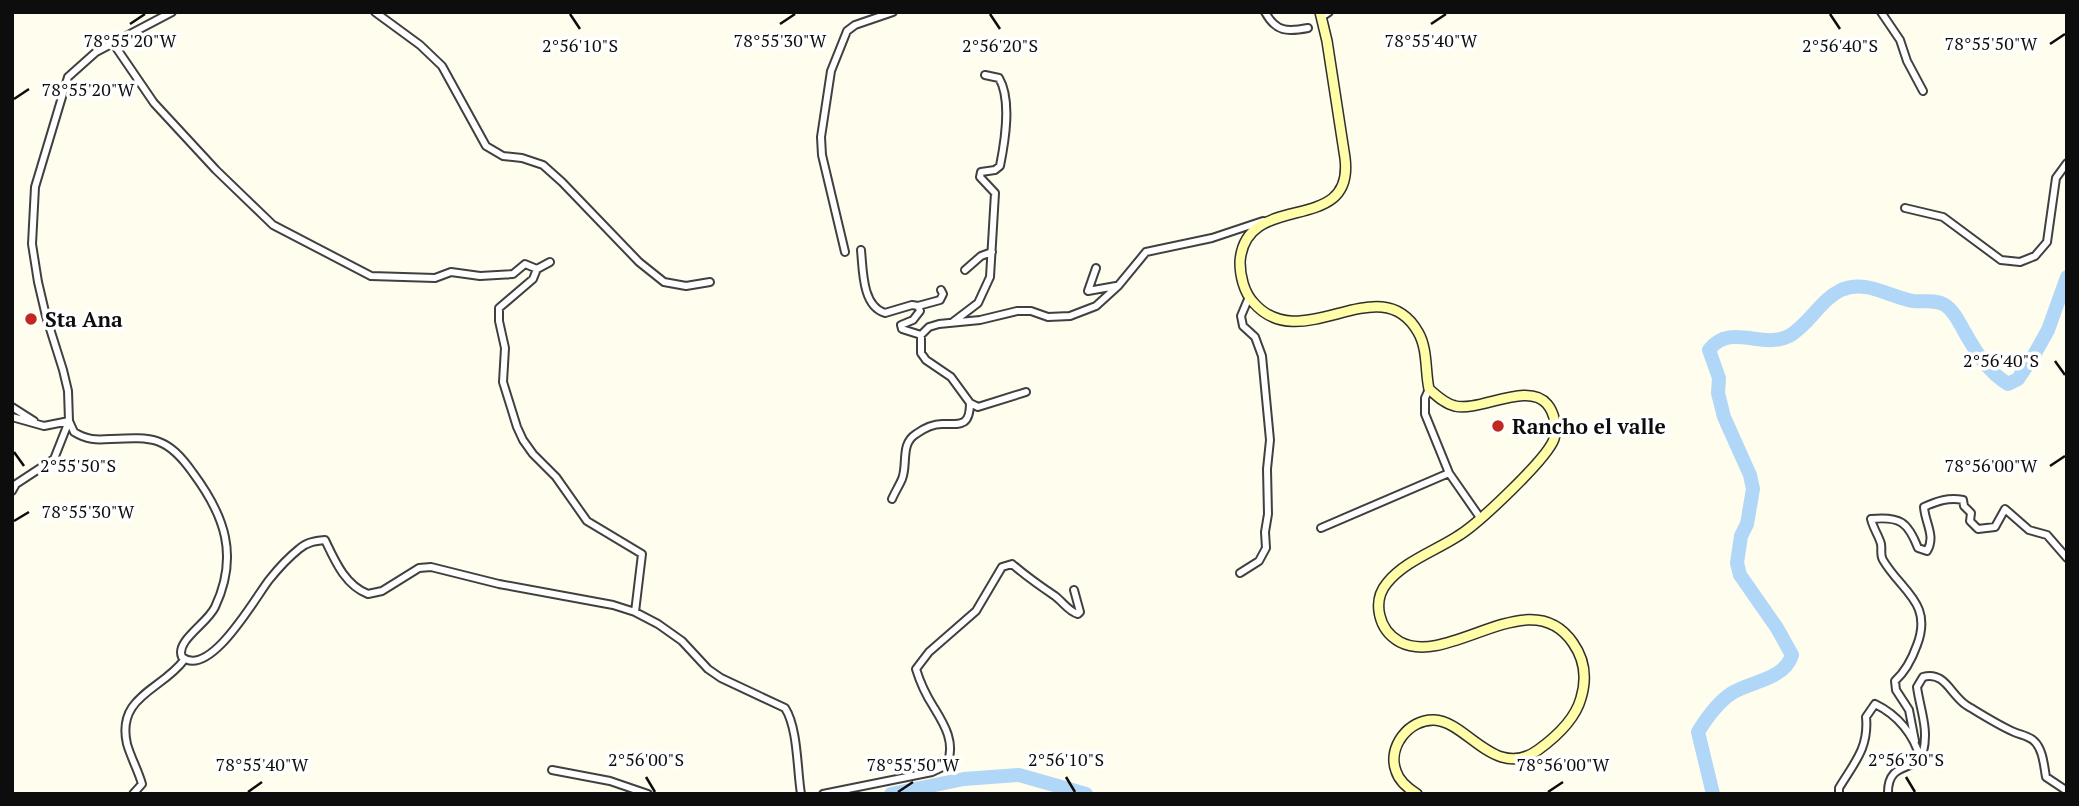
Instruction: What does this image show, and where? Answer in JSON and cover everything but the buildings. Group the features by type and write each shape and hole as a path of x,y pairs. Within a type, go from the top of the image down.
{"main road":[{"path":"1324,13 1346,176 1337,194 1326,204 1272,218 1258,228 1242,246 1240,269 1249,297 1255,305 1276,318 1297,323 1365,307 1390,307 1412,324 1423,344 1429,389 1448,404 1457,407 1476,406 1520,396 1544,400 1552,412 1556,429 1550,447 1481,519 1459,536 1417,560 1387,583 1379,602 1382,623 1387,631 1401,642 1422,646 1438,645 1522,620 1545,622 1569,637 1580,652 1585,671 1584,689 1575,712 1559,733 1534,753 1513,759 1493,754 1437,719 1425,720 1409,728 1398,743 1395,768 1402,781 1417,794"}],"street":[{"path":"172,12 96,52 68,78 34,197 32,244 46,316 68,391 69,421 74,432 93,440 156,439 167,445 189,467 207,492 226,537 227,567 215,608 204,623 183,641 180,653 184,660"},
{"path":"375,12 420,45 442,66 486,146 503,156 522,158 543,165 639,262 664,282 686,286 710,282"},
{"path":"845,252 822,155 821,136 831,71 847,31 855,25 893,12"},
{"path":"1265,12 1273,26 1288,32 1308,28"},
{"path":"1881,12 1900,40 1907,61 1923,91"},
{"path":"113,43 154,103 216,170 273,225 371,276 435,278 451,272 480,276 513,274 525,264 537,269"},
{"path":"951,323 978,303 990,277 995,193 980,177 981,173 1000,166 1005,136 1006,98 999,78 985,75"},
{"path":"1905,208 1943,217 2001,260 2020,262 2035,257 2047,242 2056,178 2067,163"},
{"path":"1026,392 978,407 970,403 951,377 926,360 921,353 921,335 929,327 1017,311 1031,311 1048,317 1070,316 1096,306 1118,286 1146,252 1212,238 1272,218"},
{"path":"861,250 867,292 879,312 885,313 940,300 942,290"},
{"path":"965,270 981,256 992,251"},
{"path":"550,262 537,269 533,279 499,308 505,348 503,382 523,440 556,477 581,515 642,554 635,612"},
{"path":"1096,268 1088,291 1118,286"},
{"path":"1240,573 1259,561 1266,548 1268,514 1267,469 1270,440 1262,356 1255,337 1243,326 1241,316 1249,297"},
{"path":"918,306 920,310 917,316 901,325 902,329 921,335"},
{"path":"1429,389 1425,398 1424,414 1449,474 1481,519"},
{"path":"892,499 902,479 907,442 931,426 958,426 966,421 970,403"},
{"path":"12,407 37,425"},
{"path":"12,417 37,425 69,421"},
{"path":"12,491 16,484 54,459 69,421"},
{"path":"1321,528 1449,474"},
{"path":"1920,759 1909,710 1896,690 1895,681 1912,659 1921,635 1923,619 1921,611 1881,558 1881,543 1871,519 1892,517 1904,523 1918,548 1927,551 1931,542 1924,507 1945,499 1963,500 1971,513 1969,520 1979,529 1995,527 2005,509 2029,530 2048,534 2067,558"},
{"path":"184,660 193,661 224,642 271,578 300,548 312,541 325,540 342,573 368,594 382,591 419,569 431,567 635,612 682,641 708,669 721,678 785,708 790,715 801,794"},
{"path":"823,794 932,772 947,765 950,758 947,727 933,706 916,670 929,652 976,611 1002,567 1012,564 1073,614 1078,614 1080,612 1074,590"},
{"path":"133,794 142,784 127,743 128,714 136,700 184,660"},
{"path":"1920,759 1926,733 1917,687 1923,677 1931,674 1939,676 1964,703 2038,744 2046,777 2067,791"},
{"path":"1839,794 1839,788 1864,746 1867,735 1866,717 1872,706 1875,704 1888,711 1915,741"},
{"path":"1888,794 1890,778 1896,771 1920,759"},
{"path":"552,770 610,781 648,794"}],"waterway":[{"path":"1713,794 1698,732 1727,697 1775,675 1788,663 1792,655 1777,628 1740,575 1737,563 1741,536 1747,524 1753,489 1750,475 1724,417 1718,393 1719,378 1709,350 1717,342 1727,338 1768,340 1789,336 1803,326 1834,294 1851,287 1869,288 1904,299 1933,301 1945,305 1956,317 1983,360 2008,384 2018,379 2048,330 2067,277"},
{"path":"891,794 964,779 1019,775 1086,794"}],"place":[{"name":"Sta Ana","path":"31,319"},
{"name":"Rancho el valle","path":"1498,426"}]}
